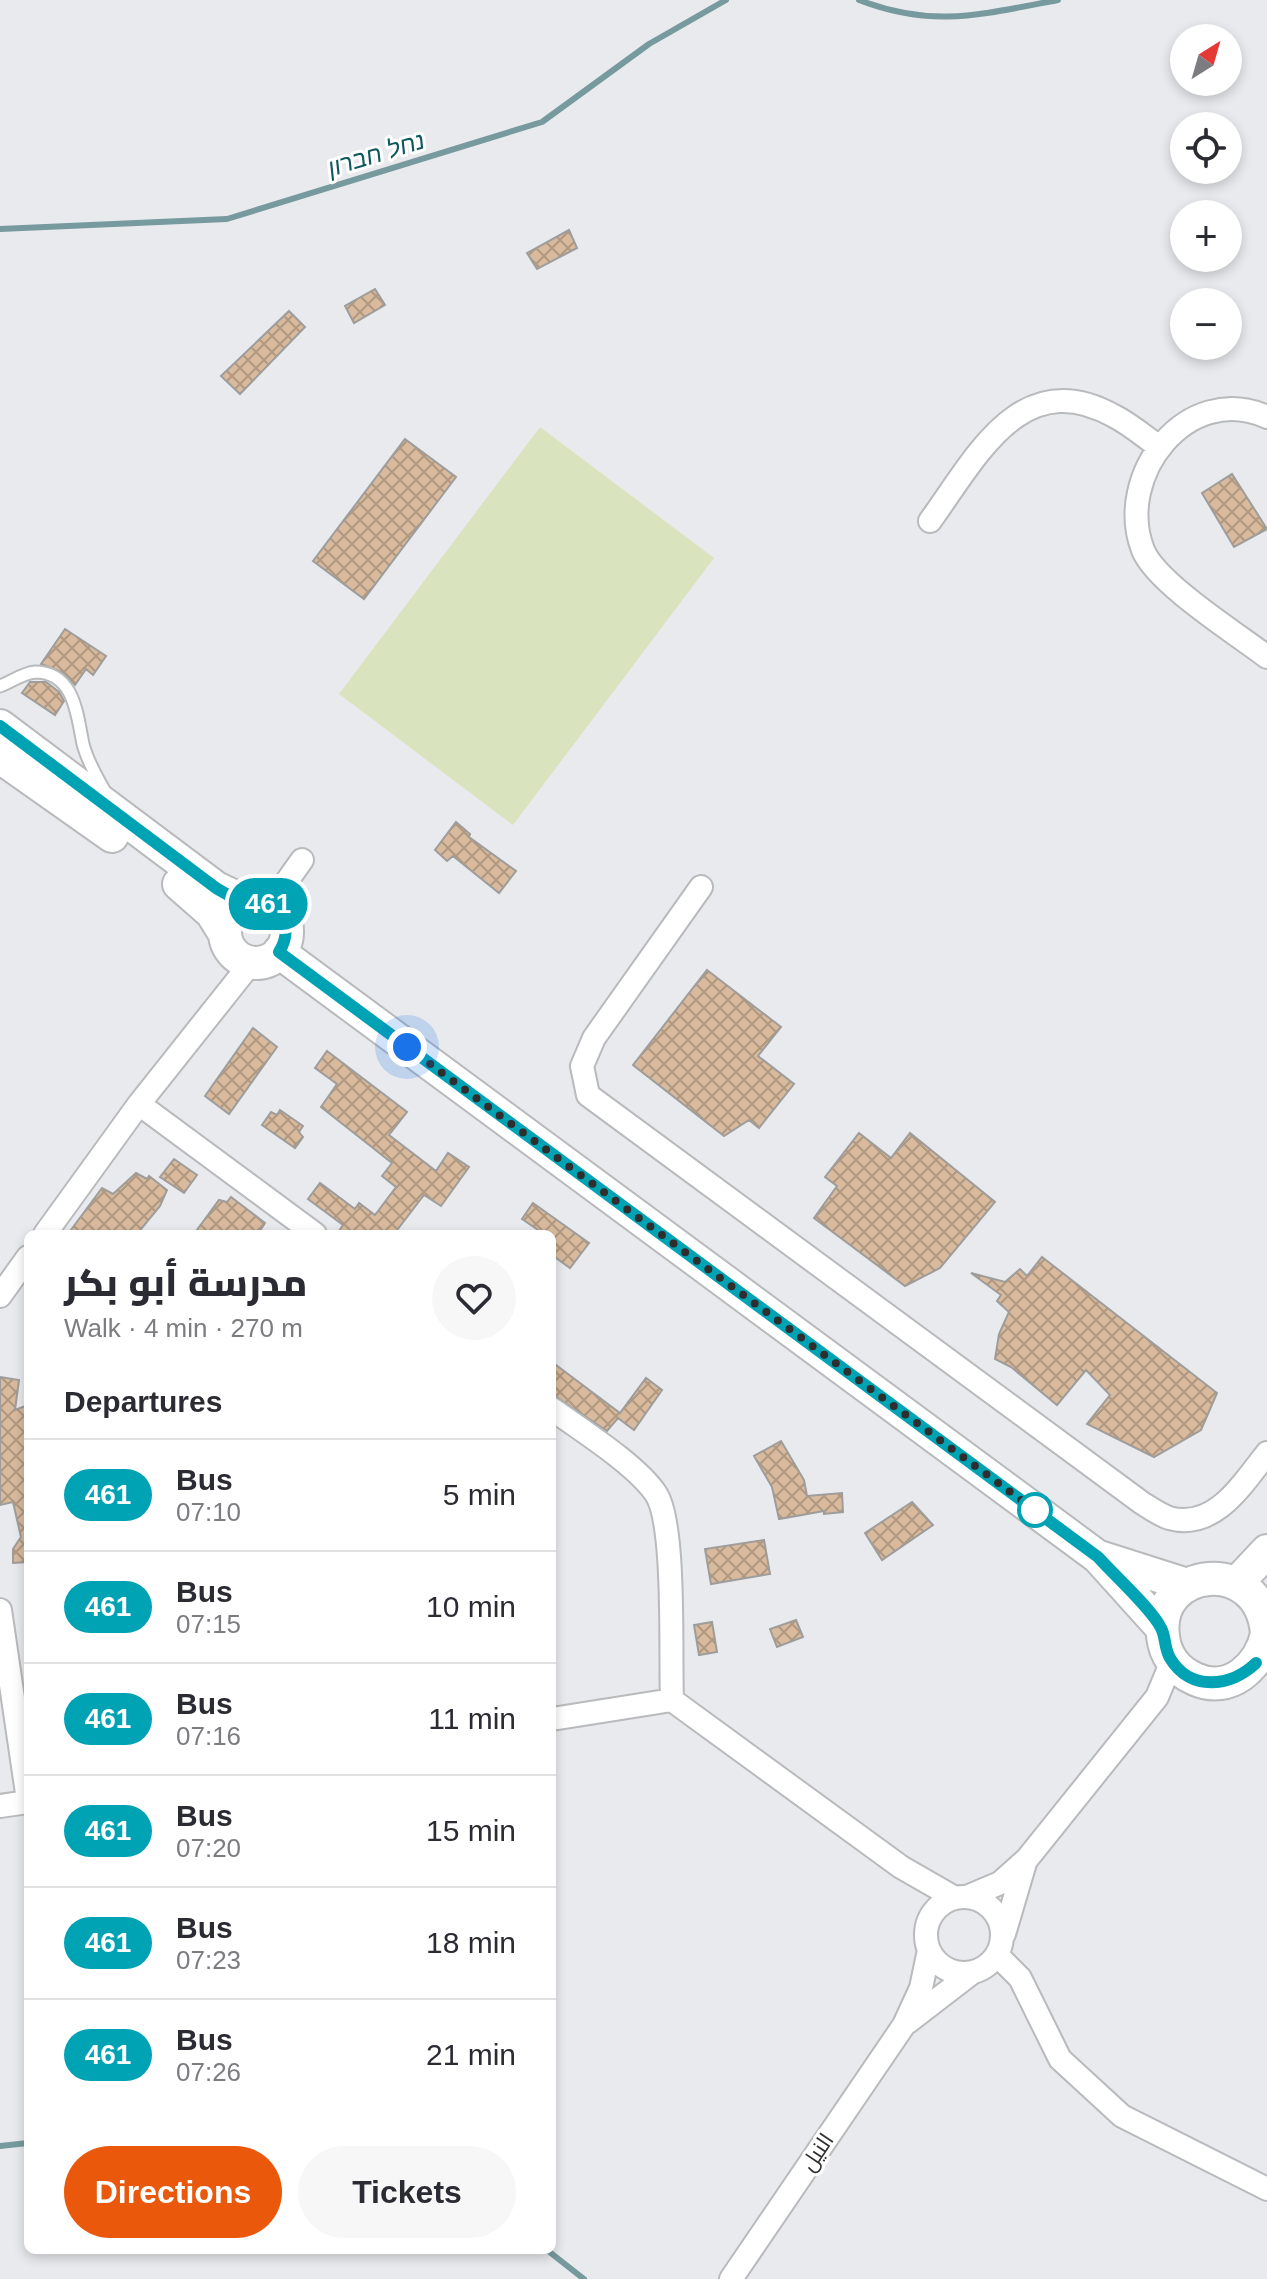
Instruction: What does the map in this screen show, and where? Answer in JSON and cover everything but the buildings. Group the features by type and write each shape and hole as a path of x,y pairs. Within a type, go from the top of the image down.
{"main road":[{"path":"0,726 216,888 258,904 286,924 285,943 265,957"},
{"path":"10,765 196,896 225,934 233,953 265,957 1098,1557 1162,1628"},
{"path":"225,934 230,914 258,904"},
{"path":"1187,1585 1165,1611 1162,1628 1164,1645 1172,1661 1198,1681 1230,1681 1260,1631 1267,1551"},
{"path":"1098,1557 1187,1585 1212,1578 1260,1631"}],"street":[{"path":"930,521 993,435 1010,418 1033,406 1059,399 1087,406 1113,415 1159,447"},
{"path":"1267,417 1252,411 1223,408 1189,419 1159,447 1137,490 1136,523 1144,553 1163,577 1267,657"},
{"path":"258,904 302,860"},
{"path":"701,887 594,1038 582,1066 588,1095 1129,1494 1161,1513 1171,1518 1209,1516 1237,1491 1267,1453"},
{"path":"48,1230 139,1104 265,957"},
{"path":"139,1104 310,1230"},
{"path":"0,1296 24,1263"},
{"path":"556,1412 613,1454 656,1495 666,1529 672,1700"},
{"path":"0,1610 24,1774"},
{"path":"927,1924 933,1912 961,1897 1000,1883 1027,1859 1157,1697 1172,1661"},
{"path":"1157,1697 1198,1681"},
{"path":"556,1718 672,1700 901,1867 961,1897 989,1906 1002,1926 1000,1947 1020,1978 1060,2059 1122,2116 1267,2189"},
{"path":"0,1806 24,1802"},
{"path":"904,2025 973,1972 984,1968 1000,1947 1027,1859"},
{"path":"901,1867 924,1893 929,1950 921,1988 904,2025"},
{"path":"929,1950 947,1969 973,1972"},
{"name":"النيل","path":"731,2279 904,2025"}],"lane":[{"path":"0,697 4,684 27,674 46,673 72,694 80,720 83,746 110,801 128,822"},
{"path":"0,734 10,765"}],"green space":[{"path":"540,427 714,558 513,825 339,694"}],"waterway":[{"name":"נחל חברון","path":"0,229 227,219 542,122 649,44 726,0"},
{"name":"נחל חברון","path":"859,0 886,9 935,16 981,14 1058,0"},
{"path":"0,2146 24,2143"},
{"path":"552,2254 584,2279"}],"bus line":[{"name":"461","path":"0,726 216,888 233,898 266,903 275,908 286,924 287,934 279,952 1098,1557 1162,1628 1164,1645 1183,1673 1198,1681 1230,1681 1245,1674 1256,1663"}],"route":[{"path":"407,1047 1047,1519 1035,1510"}]}
